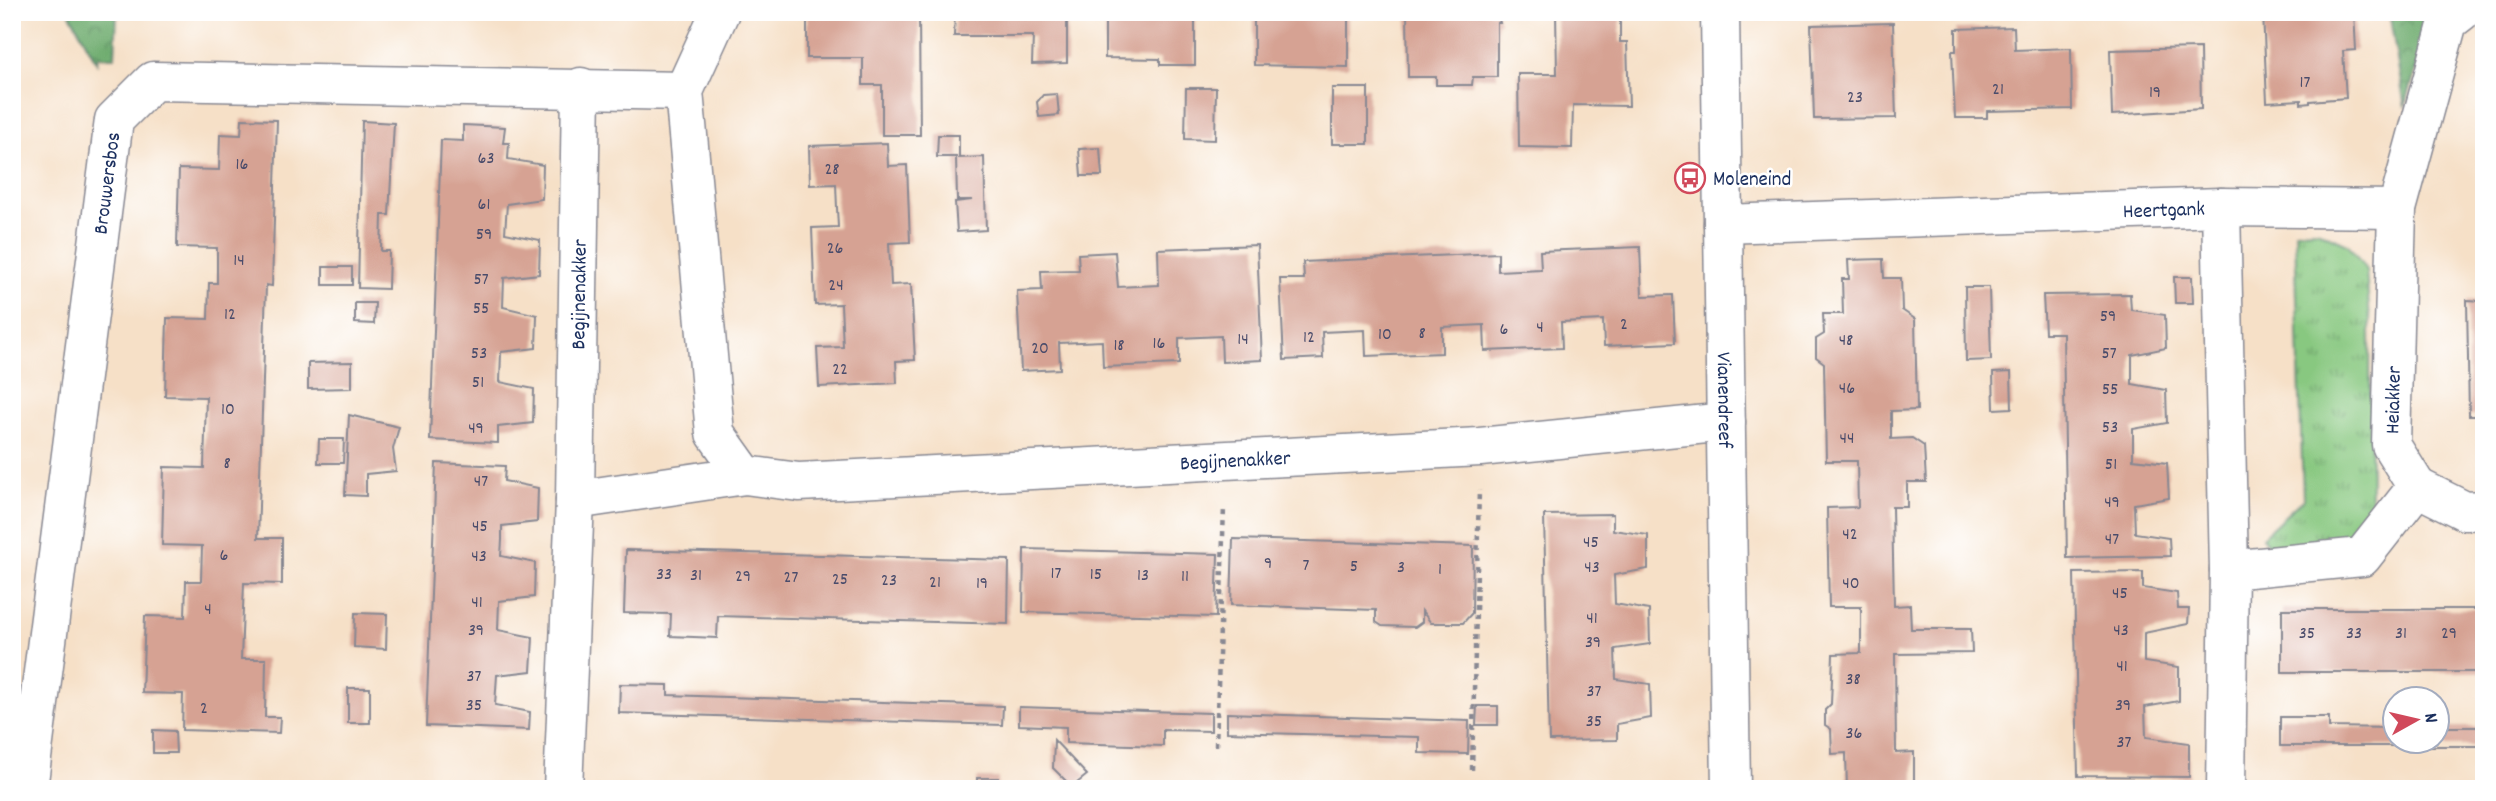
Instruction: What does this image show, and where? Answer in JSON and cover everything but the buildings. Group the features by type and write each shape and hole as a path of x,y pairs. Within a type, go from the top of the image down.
{"street":[{"path":"720,12 684,91 715,433 745,475"},
{"name":"Vianendreef","path":"1720,12 1731,789"},
{"path":"2397,208 2448,22 2460,12"},
{"name":"Brouwersbos","path":"28,789 114,120 153,81 684,91"},
{"name":"Begijnenakker","path":"563,789 575,500 581,87"},
{"path":"2221,207 2229,570 2226,789"},
{"name":"Heertgank","path":"1723,224 2221,207 2397,208"},
{"name":"Heiakker","path":"2397,208 2391,445 2417,487"},
{"name":"Begijnenakker","path":"575,500 745,475 799,482 1480,447 1726,422"},
{"path":"2229,570 2362,557 2417,487 2465,511 2484,510"}],"path":[{"path":"1472,770 1480,447"},
{"path":"1216,746 1225,460"}],"green space":[{"path":"69,12 117,12 115,57 98,57 97,63"},
{"path":"2389,12 2433,12 2405,107"},
{"path":"2317,230 2348,244 2366,270 2370,320 2371,528 2344,543 2273,550 2262,537 2303,499 2295,231"}],"place":[{"name":"Moleneind","path":"1690,178"}]}
